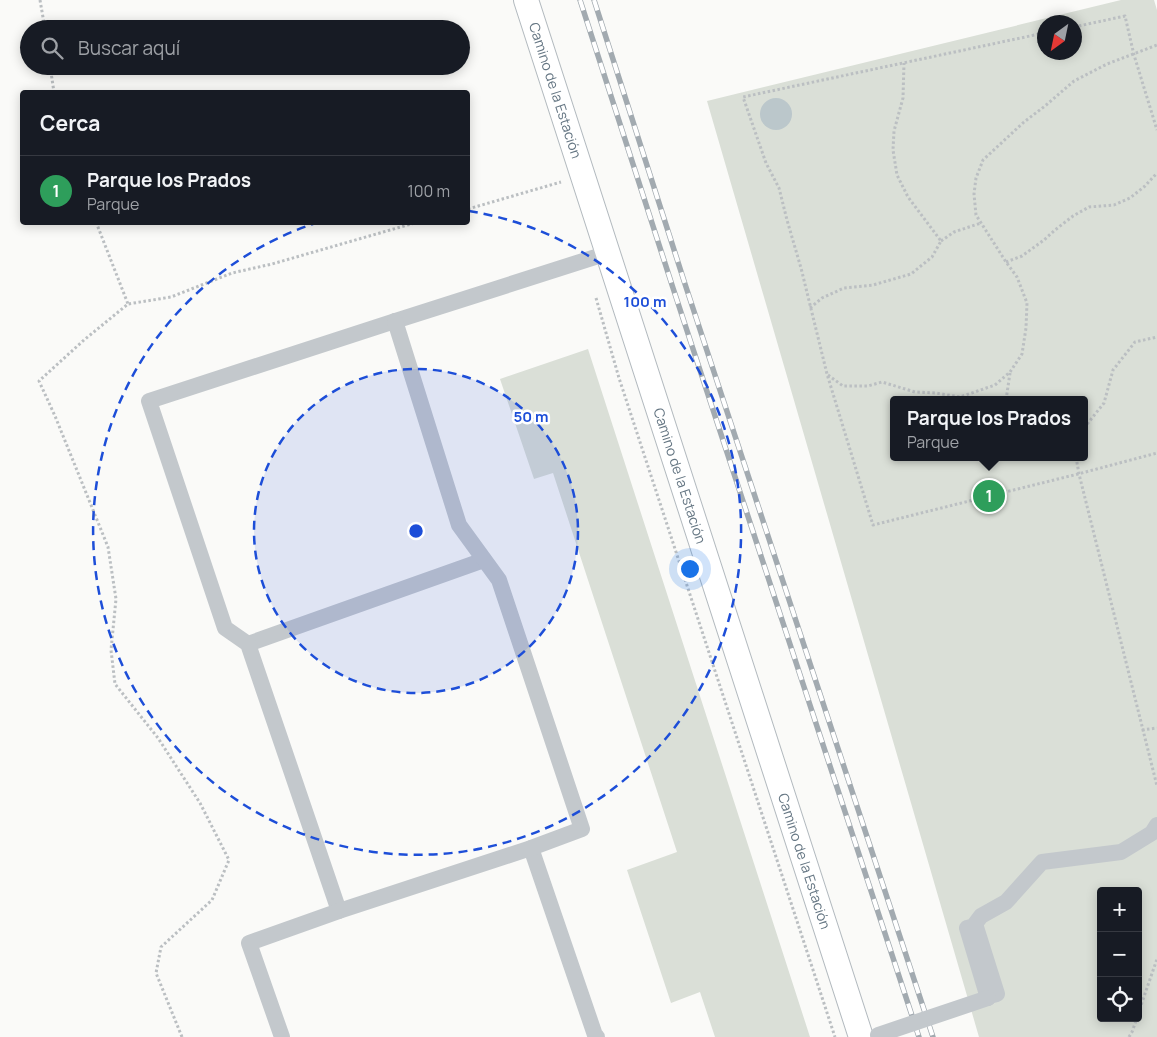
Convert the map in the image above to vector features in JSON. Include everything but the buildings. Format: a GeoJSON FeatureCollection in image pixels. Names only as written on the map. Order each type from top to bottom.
{"type":"FeatureCollection","features":[{"type":"Feature","properties":{"kind":"street","name":"Camino de la Estación"},"geometry":{"type":"LineString","coordinates":[[526,0],[572,179],[608,253],[869,1036]]}},
{"type":"Feature","properties":{"kind":"street"},"geometry":{"type":"LineString","coordinates":[[339,911],[248,644],[225,628],[149,401],[608,253]]}},
{"type":"Feature","properties":{"kind":"street"},"geometry":{"type":"LineString","coordinates":[[282,1037],[249,943],[582,830],[499,580],[459,525],[395,321]]}},
{"type":"Feature","properties":{"kind":"street"},"geometry":{"type":"LineString","coordinates":[[248,644],[484,560]]}},
{"type":"Feature","properties":{"kind":"street"},"geometry":{"type":"LineString","coordinates":[[869,1036],[988,998],[967,928],[971,927],[993,995],[997,994],[975,924],[980,916],[1006,902],[1042,862],[1121,852],[1152,833],[1157,825]]}},
{"type":"Feature","properties":{"kind":"street"},"geometry":{"type":"LineString","coordinates":[[531,848],[597,1037]]}},
{"type":"Feature","properties":{"kind":"path"},"geometry":{"type":"LineString","coordinates":[[40,0],[43,20]]}},
{"type":"Feature","properties":{"kind":"path"},"geometry":{"type":"LineString","coordinates":[[1082,24],[1125,16],[1134,54],[1157,130]]}},
{"type":"Feature","properties":{"kind":"path"},"geometry":{"type":"LineString","coordinates":[[1037,34],[744,96],[766,164],[779,188],[827,374],[873,526],[1157,453]]}},
{"type":"Feature","properties":{"kind":"path"},"geometry":{"type":"LineString","coordinates":[[963,396],[995,385],[1010,372],[1022,354],[1026,328],[1027,302],[1017,277],[976,215],[974,194],[976,178],[983,160],[1024,122],[1074,81],[1107,64],[1157,45]]}},
{"type":"Feature","properties":{"kind":"path"},"geometry":{"type":"LineString","coordinates":[[904,63],[903,98],[894,132],[893,150],[896,175],[908,197],[941,241]]}},
{"type":"Feature","properties":{"kind":"path"},"geometry":{"type":"LineString","coordinates":[[51,75],[54,90]]}},
{"type":"Feature","properties":{"kind":"path"},"geometry":{"type":"LineString","coordinates":[[1006,262],[1022,256],[1073,216],[1089,207],[1114,205],[1130,198],[1146,186],[1157,173]]}},
{"type":"Feature","properties":{"kind":"path"},"geometry":{"type":"LineString","coordinates":[[564,191],[572,179]]}},
{"type":"Feature","properties":{"kind":"path"},"geometry":{"type":"LineString","coordinates":[[470,207],[572,179]]}},
{"type":"Feature","properties":{"kind":"path"},"geometry":{"type":"LineString","coordinates":[[810,308],[822,298],[844,288],[873,285],[911,274],[932,257],[941,241],[954,232],[981,223]]}},
{"type":"Feature","properties":{"kind":"path"},"geometry":{"type":"LineString","coordinates":[[97,225],[128,304]]}},
{"type":"Feature","properties":{"kind":"path"},"geometry":{"type":"LineString","coordinates":[[182,1037],[156,972],[161,946],[212,900],[229,860],[200,803],[158,738],[115,684],[110,650],[116,599],[108,547],[39,381],[84,340],[128,304],[171,297],[232,274],[408,225]]}},
{"type":"Feature","properties":{"kind":"path"},"geometry":{"type":"LineString","coordinates":[[596,297],[619,378],[834,1037]]}},
{"type":"Feature","properties":{"kind":"path"},"geometry":{"type":"LineString","coordinates":[[1088,423],[1104,403],[1113,370],[1135,342],[1157,337]]}},
{"type":"Feature","properties":{"kind":"path"},"geometry":{"type":"LineString","coordinates":[[1007,396],[1010,372]]}},
{"type":"Feature","properties":{"kind":"path"},"geometry":{"type":"LineString","coordinates":[[827,374],[843,386],[868,386],[882,382],[914,392],[951,396]]}},
{"type":"Feature","properties":{"kind":"path"},"geometry":{"type":"LineString","coordinates":[[1077,461],[1157,786]]}},
{"type":"Feature","properties":{"kind":"path"},"geometry":{"type":"LineString","coordinates":[[1142,730],[1157,728]]}},
{"type":"Feature","properties":{"kind":"path"},"geometry":{"type":"LineString","coordinates":[[1142,1002],[1157,959]]}},
{"type":"Feature","properties":{"kind":"path"},"geometry":{"type":"LineString","coordinates":[[1129,1037],[1136,1022]]}},
{"type":"Feature","properties":{"kind":"shaded area"},"geometry":{"type":"Polygon","coordinates":[[[1121,0],[1154,0],[1157,10],[1157,1037],[979,1037],[707,101],[1037,20],[1037,60],[1082,60],[1082,15],[1060,15],[1121,0]]]}},
{"type":"Feature","properties":{"kind":"shaded area"},"geometry":{"type":"Polygon","coordinates":[[[776,98],[782,99],[787,103],[791,108],[791,120],[787,125],[782,129],[776,130],[770,129],[765,125],[761,120],[760,114],[761,108],[765,103],[770,99],[776,98]]]}},
{"type":"Feature","properties":{"kind":"shaded area"},"geometry":{"type":"Polygon","coordinates":[[[588,349],[810,1037],[715,1037],[700,992],[671,1003],[627,870],[677,852],[553,473],[534,479],[500,379],[588,349]]]}},
{"type":"Feature","properties":{"kind":"railway"},"geometry":{"type":"LineString","coordinates":[[580,0],[919,1037]]}},
{"type":"Feature","properties":{"kind":"railway"},"geometry":{"type":"LineString","coordinates":[[594,0],[685,284],[933,1037]]}},
{"type":"Feature","properties":{"kind":"place","name":"Parque los Prados"},"geometry":{"type":"Point","coordinates":[989,496]}}]}
